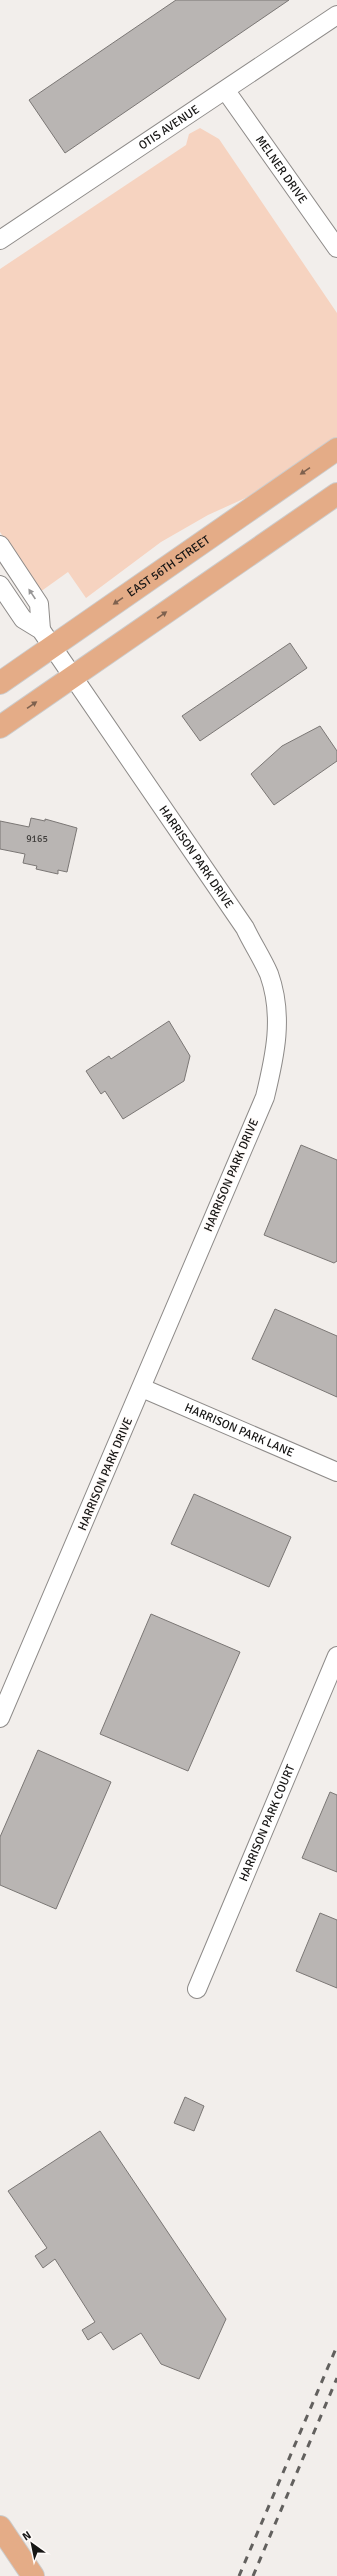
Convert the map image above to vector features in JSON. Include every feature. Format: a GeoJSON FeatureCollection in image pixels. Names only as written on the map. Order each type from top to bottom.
{"type":"FeatureCollection","features":[{"type":"Feature","properties":{"kind":"main road","name":"EAST 56TH STREET"},"geometry":{"type":"LineString","coordinates":[[0,683],[50,644],[337,449]]}},
{"type":"Feature","properties":{"kind":"main road"},"geometry":{"type":"LineString","coordinates":[[272,539],[337,481]]}},
{"type":"Feature","properties":{"kind":"main road"},"geometry":{"type":"LineString","coordinates":[[0,727],[73,678],[337,494]]}},
{"type":"Feature","properties":{"kind":"main road"},"geometry":{"type":"LineString","coordinates":[[0,2527],[33,2576]]}},
{"type":"Feature","properties":{"kind":"street","name":"OTIS AVENUE"},"geometry":{"type":"LineString","coordinates":[[0,240],[226,91],[337,15]]}},
{"type":"Feature","properties":{"kind":"street","name":"MELNER DRIVE"},"geometry":{"type":"LineString","coordinates":[[226,91],[337,248]]}},
{"type":"Feature","properties":{"kind":"street"},"geometry":{"type":"LineString","coordinates":[[0,546],[39,604],[50,644]]}},
{"type":"Feature","properties":{"kind":"street"},"geometry":{"type":"LineString","coordinates":[[0,585],[22,619],[50,644]]}},
{"type":"Feature","properties":{"kind":"street","name":"HARRISON PARK DRIVE"},"geometry":{"type":"LineString","coordinates":[[0,1718],[265,1097],[277,1041],[278,1024],[269,975],[245,928],[50,644]]}},
{"type":"Feature","properties":{"kind":"street","name":"HARRISON PARK LANE"},"geometry":{"type":"LineString","coordinates":[[142,1388],[337,1472]]}},
{"type":"Feature","properties":{"kind":"street","name":"HARRISON PARK COURT"},"geometry":{"type":"LineString","coordinates":[[197,1989],[337,1656]]}},
{"type":"Feature","properties":{"kind":"shaded area"},"geometry":{"type":"Polygon","coordinates":[[[200,128],[219,139],[337,313],[337,437],[261,491],[208,515],[161,542],[86,598],[68,572],[40,592],[0,532],[0,269],[186,145],[189,134],[200,128]]]}},
{"type":"Feature","properties":{"kind":"building"},"geometry":{"type":"Polygon","coordinates":[[[176,0],[289,0],[65,153],[29,100],[176,0]]]}},
{"type":"Feature","properties":{"kind":"building"},"geometry":{"type":"Polygon","coordinates":[[[290,643],[307,668],[200,741],[182,716],[290,643]]]}},
{"type":"Feature","properties":{"kind":"building"},"geometry":{"type":"Polygon","coordinates":[[[320,726],[337,751],[337,761],[274,805],[251,774],[282,746],[320,726]]]}},
{"type":"Feature","properties":{"kind":"building"},"geometry":{"type":"Polygon","coordinates":[[[31,818],[45,821],[45,819],[77,828],[67,872],[58,870],[58,874],[36,869],[37,866],[23,863],[25,854],[0,849],[0,821],[29,827],[31,818]]]}},
{"type":"Feature","properties":{"kind":"building"},"geometry":{"type":"Polygon","coordinates":[[[169,1021],[190,1056],[184,1081],[123,1119],[105,1091],[101,1094],[86,1071],[109,1056],[111,1059],[169,1021]]]}},
{"type":"Feature","properties":{"kind":"building"},"geometry":{"type":"Polygon","coordinates":[[[301,1145],[337,1160],[337,1261],[334,1263],[264,1235],[301,1145]]]}},
{"type":"Feature","properties":{"kind":"building"},"geometry":{"type":"Polygon","coordinates":[[[275,1309],[337,1336],[337,1397],[252,1359],[275,1309]]]}},
{"type":"Feature","properties":{"kind":"building"},"geometry":{"type":"Polygon","coordinates":[[[194,1494],[291,1537],[269,1587],[171,1544],[194,1494]]]}},
{"type":"Feature","properties":{"kind":"building"},"geometry":{"type":"Polygon","coordinates":[[[151,1614],[240,1652],[188,1771],[100,1734],[151,1614]]]}},
{"type":"Feature","properties":{"kind":"building"},"geometry":{"type":"Polygon","coordinates":[[[38,1750],[111,1782],[56,1909],[0,1885],[0,1837],[38,1750]]]}},
{"type":"Feature","properties":{"kind":"building"},"geometry":{"type":"Polygon","coordinates":[[[330,1792],[337,1795],[337,1872],[302,1858],[330,1792]]]}},
{"type":"Feature","properties":{"kind":"building"},"geometry":{"type":"Polygon","coordinates":[[[320,1913],[337,1920],[337,1988],[296,1971],[320,1913]]]}},
{"type":"Feature","properties":{"kind":"building"},"geometry":{"type":"Polygon","coordinates":[[[185,2097],[204,2106],[194,2131],[174,2123],[185,2097]]]}},
{"type":"Feature","properties":{"kind":"building"},"geometry":{"type":"Polygon","coordinates":[[[100,2131],[226,2319],[199,2379],[161,2364],[141,2333],[113,2350],[101,2332],[88,2340],[82,2330],[95,2322],[55,2259],[43,2268],[35,2256],[47,2248],[8,2191],[100,2131]]]}},
{"type":"Feature","properties":{"kind":"railway"},"geometry":{"type":"LineString","coordinates":[[239,2576],[337,2346]]}},
{"type":"Feature","properties":{"kind":"railway"},"geometry":{"type":"LineString","coordinates":[[253,2576],[337,2378]]}}]}
